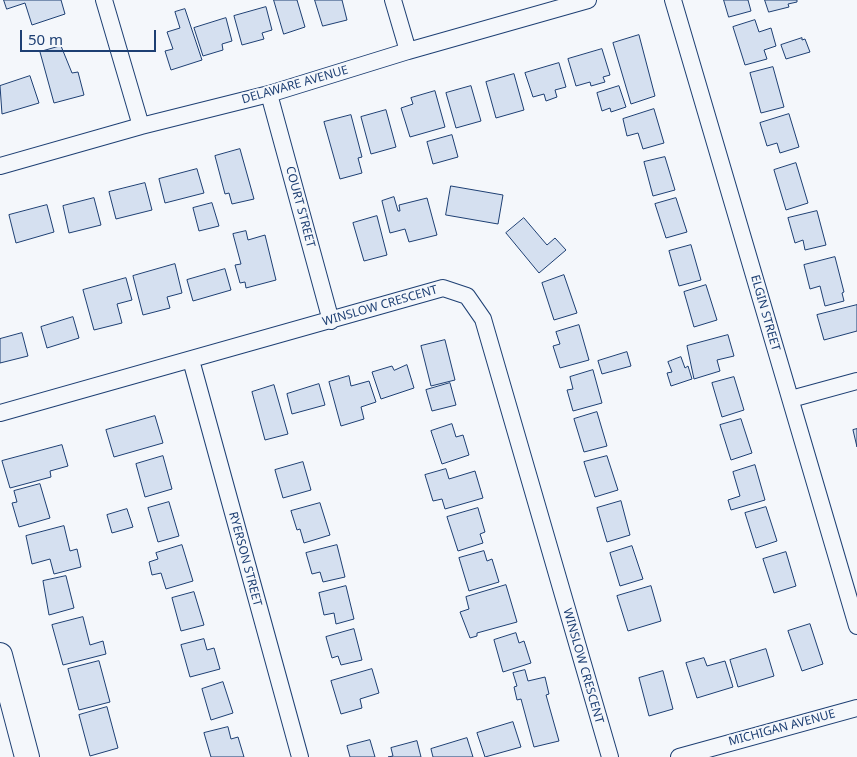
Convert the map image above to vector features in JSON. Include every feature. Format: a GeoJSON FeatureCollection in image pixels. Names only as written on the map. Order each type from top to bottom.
{"type":"FeatureCollection","features":[{"type":"Feature","properties":{"kind":"street"},"geometry":{"type":"LineString","coordinates":[[104,0],[141,126]]}},
{"type":"Feature","properties":{"kind":"street"},"geometry":{"type":"LineString","coordinates":[[393,0],[408,51]]}},
{"type":"Feature","properties":{"kind":"street","name":"DELAWARE AVENUE"},"geometry":{"type":"LineString","coordinates":[[0,166],[141,126],[269,94],[408,51],[588,0]]}},
{"type":"Feature","properties":{"kind":"street","name":"ELGIN STREET"},"geometry":{"type":"LineString","coordinates":[[673,0],[857,626]]}},
{"type":"Feature","properties":{"kind":"street","name":"COURT STREET"},"geometry":{"type":"LineString","coordinates":[[269,94],[331,321]]}},
{"type":"Feature","properties":{"kind":"street","name":"WINSLOW CRESCENT"},"geometry":{"type":"LineString","coordinates":[[0,414],[443,288],[467,296],[483,319],[610,757]]}},
{"type":"Feature","properties":{"kind":"street","name":"RYERSON STREET"},"geometry":{"type":"LineString","coordinates":[[191,360],[300,757]]}},
{"type":"Feature","properties":{"kind":"street"},"geometry":{"type":"LineString","coordinates":[[791,399],[857,381]]}},
{"type":"Feature","properties":{"kind":"street"},"geometry":{"type":"LineString","coordinates":[[0,655],[27,757]]}},
{"type":"Feature","properties":{"kind":"street","name":"MICHIGAN AVENUE"},"geometry":{"type":"LineString","coordinates":[[679,757],[857,708]]}},
{"type":"Feature","properties":{"kind":"building"},"geometry":{"type":"Polygon","coordinates":[[[4,0],[61,0],[65,14],[32,25],[25,3],[7,9],[4,0]]]}},
{"type":"Feature","properties":{"kind":"building"},"geometry":{"type":"Polygon","coordinates":[[[274,0],[297,0],[305,27],[284,34],[274,0]]]}},
{"type":"Feature","properties":{"kind":"building"},"geometry":{"type":"Polygon","coordinates":[[[315,0],[342,0],[347,20],[323,26],[315,0]]]}},
{"type":"Feature","properties":{"kind":"building"},"geometry":{"type":"Polygon","coordinates":[[[724,0],[748,0],[751,11],[729,17],[724,0]]]}},
{"type":"Feature","properties":{"kind":"building"},"geometry":{"type":"Polygon","coordinates":[[[765,0],[797,0],[797,2],[788,4],[789,7],[769,12],[765,0]]]}},
{"type":"Feature","properties":{"kind":"building"},"geometry":{"type":"Polygon","coordinates":[[[266,7],[272,30],[262,33],[264,39],[242,45],[234,16],[266,7]]]}},
{"type":"Feature","properties":{"kind":"building"},"geometry":{"type":"Polygon","coordinates":[[[185,9],[202,60],[171,70],[165,51],[173,49],[167,32],[180,28],[175,12],[185,9]]]}},
{"type":"Feature","properties":{"kind":"building"},"geometry":{"type":"Polygon","coordinates":[[[226,18],[232,41],[222,44],[223,50],[203,56],[194,28],[226,18]]]}},
{"type":"Feature","properties":{"kind":"building"},"geometry":{"type":"Polygon","coordinates":[[[755,20],[759,32],[771,28],[776,46],[764,50],[767,59],[745,65],[733,27],[755,20]]]}},
{"type":"Feature","properties":{"kind":"building"},"geometry":{"type":"Polygon","coordinates":[[[639,35],[655,96],[631,104],[613,43],[639,35]]]}},
{"type":"Feature","properties":{"kind":"building"},"geometry":{"type":"Polygon","coordinates":[[[802,38],[802,40],[805,39],[810,52],[786,59],[781,45],[802,38]]]}},
{"type":"Feature","properties":{"kind":"building"},"geometry":{"type":"Polygon","coordinates":[[[61,46],[72,73],[78,72],[84,95],[54,103],[40,52],[61,46]]]}},
{"type":"Feature","properties":{"kind":"building"},"geometry":{"type":"Polygon","coordinates":[[[602,49],[610,75],[603,77],[605,82],[591,86],[590,82],[576,86],[568,59],[602,49]]]}},
{"type":"Feature","properties":{"kind":"building"},"geometry":{"type":"Polygon","coordinates":[[[559,63],[566,87],[555,90],[557,97],[546,101],[544,94],[533,97],[525,73],[559,63]]]}},
{"type":"Feature","properties":{"kind":"building"},"geometry":{"type":"Polygon","coordinates":[[[773,67],[784,107],[761,113],[750,73],[773,67]]]}},
{"type":"Feature","properties":{"kind":"building"},"geometry":{"type":"Polygon","coordinates":[[[514,74],[524,110],[496,118],[486,82],[514,74]]]}},
{"type":"Feature","properties":{"kind":"building"},"geometry":{"type":"Polygon","coordinates":[[[30,76],[39,103],[2,114],[0,86],[30,76]]]}},
{"type":"Feature","properties":{"kind":"building"},"geometry":{"type":"Polygon","coordinates":[[[471,86],[481,121],[456,128],[446,93],[471,86]]]}},
{"type":"Feature","properties":{"kind":"building"},"geometry":{"type":"Polygon","coordinates":[[[619,86],[626,107],[611,112],[610,108],[602,111],[597,93],[619,86]]]}},
{"type":"Feature","properties":{"kind":"building"},"geometry":{"type":"Polygon","coordinates":[[[435,91],[445,127],[410,137],[401,108],[413,104],[411,98],[435,91]]]}},
{"type":"Feature","properties":{"kind":"building"},"geometry":{"type":"Polygon","coordinates":[[[654,109],[664,143],[643,149],[638,133],[627,136],[623,119],[654,109]]]}},
{"type":"Feature","properties":{"kind":"building"},"geometry":{"type":"Polygon","coordinates":[[[386,110],[396,147],[371,154],[361,117],[386,110]]]}},
{"type":"Feature","properties":{"kind":"building"},"geometry":{"type":"Polygon","coordinates":[[[789,114],[799,147],[780,153],[777,143],[767,146],[760,123],[789,114]]]}},
{"type":"Feature","properties":{"kind":"building"},"geometry":{"type":"Polygon","coordinates":[[[351,115],[362,157],[358,158],[362,173],[340,179],[324,122],[351,115]]]}},
{"type":"Feature","properties":{"kind":"building"},"geometry":{"type":"Polygon","coordinates":[[[452,135],[458,157],[433,164],[427,142],[452,135]]]}},
{"type":"Feature","properties":{"kind":"building"},"geometry":{"type":"Polygon","coordinates":[[[240,149],[254,199],[232,204],[229,193],[225,194],[215,156],[240,149]]]}},
{"type":"Feature","properties":{"kind":"building"},"geometry":{"type":"Polygon","coordinates":[[[665,157],[675,190],[653,196],[644,162],[665,157]]]}},
{"type":"Feature","properties":{"kind":"building"},"geometry":{"type":"Polygon","coordinates":[[[796,163],[808,203],[786,210],[774,170],[796,163]]]}},
{"type":"Feature","properties":{"kind":"building"},"geometry":{"type":"Polygon","coordinates":[[[197,169],[204,193],[165,203],[159,179],[197,169]]]}},
{"type":"Feature","properties":{"kind":"building"},"geometry":{"type":"Polygon","coordinates":[[[145,183],[152,210],[116,219],[109,192],[145,183]]]}},
{"type":"Feature","properties":{"kind":"building"},"geometry":{"type":"Polygon","coordinates":[[[451,186],[503,195],[498,224],[446,215],[451,186]]]}},
{"type":"Feature","properties":{"kind":"building"},"geometry":{"type":"Polygon","coordinates":[[[394,197],[398,211],[400,211],[399,205],[427,198],[437,235],[409,242],[405,229],[390,233],[382,201],[394,197]]]}},
{"type":"Feature","properties":{"kind":"building"},"geometry":{"type":"Polygon","coordinates":[[[94,198],[101,225],[69,233],[63,206],[94,198]]]}},
{"type":"Feature","properties":{"kind":"building"},"geometry":{"type":"Polygon","coordinates":[[[676,198],[687,232],[666,238],[655,204],[676,198]]]}},
{"type":"Feature","properties":{"kind":"building"},"geometry":{"type":"Polygon","coordinates":[[[212,203],[219,226],[199,231],[193,208],[212,203]]]}},
{"type":"Feature","properties":{"kind":"building"},"geometry":{"type":"Polygon","coordinates":[[[47,205],[54,232],[16,243],[9,215],[47,205]]]}},
{"type":"Feature","properties":{"kind":"building"},"geometry":{"type":"Polygon","coordinates":[[[817,211],[826,245],[805,250],[803,240],[795,243],[788,218],[817,211]]]}},
{"type":"Feature","properties":{"kind":"building"},"geometry":{"type":"Polygon","coordinates":[[[377,216],[387,255],[364,261],[353,223],[377,216]]]}},
{"type":"Feature","properties":{"kind":"building"},"geometry":{"type":"Polygon","coordinates":[[[524,218],[547,245],[555,238],[566,250],[539,273],[506,233],[524,218]]]}},
{"type":"Feature","properties":{"kind":"building"},"geometry":{"type":"Polygon","coordinates":[[[246,231],[248,240],[265,235],[276,280],[246,288],[245,282],[240,283],[235,265],[241,264],[233,234],[246,231]]]}},
{"type":"Feature","properties":{"kind":"building"},"geometry":{"type":"Polygon","coordinates":[[[691,245],[701,280],[679,286],[669,251],[691,245]]]}},
{"type":"Feature","properties":{"kind":"building"},"geometry":{"type":"Polygon","coordinates":[[[835,257],[844,292],[842,293],[844,301],[825,306],[820,286],[810,289],[804,265],[835,257]]]}},
{"type":"Feature","properties":{"kind":"building"},"geometry":{"type":"Polygon","coordinates":[[[175,264],[182,293],[167,297],[170,308],[143,315],[133,276],[175,264]]]}},
{"type":"Feature","properties":{"kind":"building"},"geometry":{"type":"Polygon","coordinates":[[[225,269],[231,290],[193,301],[187,280],[225,269]]]}},
{"type":"Feature","properties":{"kind":"building"},"geometry":{"type":"Polygon","coordinates":[[[564,275],[577,313],[554,320],[542,283],[564,275]]]}},
{"type":"Feature","properties":{"kind":"building"},"geometry":{"type":"Polygon","coordinates":[[[126,278],[132,300],[117,304],[122,323],[94,330],[83,290],[126,278]]]}},
{"type":"Feature","properties":{"kind":"building"},"geometry":{"type":"Polygon","coordinates":[[[706,285],[717,320],[694,327],[684,292],[706,285]]]}},
{"type":"Feature","properties":{"kind":"building"},"geometry":{"type":"Polygon","coordinates":[[[857,305],[857,331],[824,340],[817,315],[857,305]]]}},
{"type":"Feature","properties":{"kind":"building"},"geometry":{"type":"Polygon","coordinates":[[[73,317],[79,338],[47,348],[41,327],[73,317]]]}},
{"type":"Feature","properties":{"kind":"building"},"geometry":{"type":"Polygon","coordinates":[[[579,325],[589,360],[560,368],[553,346],[560,344],[556,332],[579,325]]]}},
{"type":"Feature","properties":{"kind":"building"},"geometry":{"type":"Polygon","coordinates":[[[22,333],[28,356],[0,363],[0,339],[22,333]]]}},
{"type":"Feature","properties":{"kind":"building"},"geometry":{"type":"Polygon","coordinates":[[[728,335],[734,356],[717,360],[720,371],[694,379],[687,346],[728,335]]]}},
{"type":"Feature","properties":{"kind":"building"},"geometry":{"type":"Polygon","coordinates":[[[445,340],[455,380],[431,386],[421,346],[445,340]]]}},
{"type":"Feature","properties":{"kind":"building"},"geometry":{"type":"Polygon","coordinates":[[[627,352],[631,366],[602,374],[598,361],[627,352]]]}},
{"type":"Feature","properties":{"kind":"building"},"geometry":{"type":"Polygon","coordinates":[[[681,357],[685,368],[688,366],[692,379],[671,386],[667,373],[672,372],[668,362],[681,357]]]}},
{"type":"Feature","properties":{"kind":"building"},"geometry":{"type":"Polygon","coordinates":[[[407,365],[414,388],[381,399],[372,372],[392,366],[394,370],[407,365]]]}},
{"type":"Feature","properties":{"kind":"building"},"geometry":{"type":"Polygon","coordinates":[[[593,370],[602,403],[573,411],[567,390],[573,389],[570,377],[593,370]]]}},
{"type":"Feature","properties":{"kind":"building"},"geometry":{"type":"Polygon","coordinates":[[[349,376],[351,386],[369,381],[376,402],[361,407],[364,419],[341,426],[329,382],[349,376]]]}},
{"type":"Feature","properties":{"kind":"building"},"geometry":{"type":"Polygon","coordinates":[[[734,377],[744,410],[722,417],[712,383],[734,377]]]}},
{"type":"Feature","properties":{"kind":"building"},"geometry":{"type":"Polygon","coordinates":[[[450,383],[456,405],[432,411],[426,390],[450,383]]]}},
{"type":"Feature","properties":{"kind":"building"},"geometry":{"type":"Polygon","coordinates":[[[319,384],[325,405],[292,414],[287,394],[319,384]]]}},
{"type":"Feature","properties":{"kind":"building"},"geometry":{"type":"Polygon","coordinates":[[[274,385],[288,434],[265,440],[252,392],[274,385]]]}},
{"type":"Feature","properties":{"kind":"building"},"geometry":{"type":"Polygon","coordinates":[[[597,412],[607,446],[584,452],[574,419],[597,412]]]}},
{"type":"Feature","properties":{"kind":"building"},"geometry":{"type":"Polygon","coordinates":[[[155,416],[163,443],[114,457],[106,430],[155,416]]]}},
{"type":"Feature","properties":{"kind":"building"},"geometry":{"type":"Polygon","coordinates":[[[741,419],[752,453],[731,460],[720,425],[741,419]]]}},
{"type":"Feature","properties":{"kind":"building"},"geometry":{"type":"Polygon","coordinates":[[[452,424],[456,437],[463,435],[469,455],[442,464],[431,431],[452,424]]]}},
{"type":"Feature","properties":{"kind":"building"},"geometry":{"type":"Polygon","coordinates":[[[857,429],[857,447],[853,430],[857,429]]]}},
{"type":"Feature","properties":{"kind":"building"},"geometry":{"type":"Polygon","coordinates":[[[62,445],[68,466],[50,471],[51,477],[10,488],[2,461],[62,445]]]}},
{"type":"Feature","properties":{"kind":"building"},"geometry":{"type":"Polygon","coordinates":[[[163,456],[172,489],[145,497],[136,464],[163,456]]]}},
{"type":"Feature","properties":{"kind":"building"},"geometry":{"type":"Polygon","coordinates":[[[607,456],[618,490],[595,497],[584,462],[607,456]]]}},
{"type":"Feature","properties":{"kind":"building"},"geometry":{"type":"Polygon","coordinates":[[[303,462],[311,490],[283,498],[275,470],[303,462]]]}},
{"type":"Feature","properties":{"kind":"building"},"geometry":{"type":"Polygon","coordinates":[[[755,465],[765,500],[731,510],[728,500],[740,496],[733,472],[755,465]]]}},
{"type":"Feature","properties":{"kind":"building"},"geometry":{"type":"Polygon","coordinates":[[[446,469],[449,479],[475,471],[483,498],[445,509],[442,499],[433,501],[425,475],[446,469]]]}},
{"type":"Feature","properties":{"kind":"building"},"geometry":{"type":"Polygon","coordinates":[[[40,484],[50,518],[19,527],[12,503],[17,502],[14,491],[40,484]]]}},
{"type":"Feature","properties":{"kind":"building"},"geometry":{"type":"Polygon","coordinates":[[[621,501],[630,535],[607,542],[597,508],[621,501]]]}},
{"type":"Feature","properties":{"kind":"building"},"geometry":{"type":"Polygon","coordinates":[[[169,502],[179,536],[158,542],[148,508],[169,502]]]}},
{"type":"Feature","properties":{"kind":"building"},"geometry":{"type":"Polygon","coordinates":[[[320,503],[330,535],[304,543],[300,529],[297,530],[291,511],[320,503]]]}},
{"type":"Feature","properties":{"kind":"building"},"geometry":{"type":"Polygon","coordinates":[[[766,507],[777,541],[756,548],[745,513],[766,507]]]}},
{"type":"Feature","properties":{"kind":"building"},"geometry":{"type":"Polygon","coordinates":[[[478,508],[485,532],[480,534],[483,543],[458,551],[447,517],[478,508]]]}},
{"type":"Feature","properties":{"kind":"building"},"geometry":{"type":"Polygon","coordinates":[[[127,509],[133,527],[112,533],[107,515],[127,509]]]}},
{"type":"Feature","properties":{"kind":"building"},"geometry":{"type":"Polygon","coordinates":[[[64,526],[70,551],[77,549],[81,567],[54,574],[50,559],[32,564],[26,536],[64,526]]]}},
{"type":"Feature","properties":{"kind":"building"},"geometry":{"type":"Polygon","coordinates":[[[182,545],[193,581],[166,589],[161,573],[152,575],[149,562],[158,559],[156,553],[182,545]]]}},
{"type":"Feature","properties":{"kind":"building"},"geometry":{"type":"Polygon","coordinates":[[[337,545],[345,577],[323,582],[320,572],[312,574],[306,553],[337,545]]]}},
{"type":"Feature","properties":{"kind":"building"},"geometry":{"type":"Polygon","coordinates":[[[632,546],[643,579],[620,586],[610,553],[632,546]]]}},
{"type":"Feature","properties":{"kind":"building"},"geometry":{"type":"Polygon","coordinates":[[[484,551],[487,561],[492,559],[499,582],[469,591],[459,558],[484,551]]]}},
{"type":"Feature","properties":{"kind":"building"},"geometry":{"type":"Polygon","coordinates":[[[786,552],[796,586],[774,593],[763,559],[786,552]]]}},
{"type":"Feature","properties":{"kind":"building"},"geometry":{"type":"Polygon","coordinates":[[[66,576],[74,608],[49,615],[43,581],[66,576]]]}},
{"type":"Feature","properties":{"kind":"building"},"geometry":{"type":"Polygon","coordinates":[[[506,585],[517,622],[477,633],[477,636],[470,638],[460,612],[469,609],[466,597],[506,585]]]}},
{"type":"Feature","properties":{"kind":"building"},"geometry":{"type":"Polygon","coordinates":[[[346,586],[354,619],[336,624],[334,613],[324,615],[319,593],[346,586]]]}},
{"type":"Feature","properties":{"kind":"building"},"geometry":{"type":"Polygon","coordinates":[[[651,586],[661,621],[628,631],[617,596],[651,586]]]}},
{"type":"Feature","properties":{"kind":"building"},"geometry":{"type":"Polygon","coordinates":[[[194,592],[204,625],[181,631],[172,598],[194,592]]]}},
{"type":"Feature","properties":{"kind":"building"},"geometry":{"type":"Polygon","coordinates":[[[83,617],[90,645],[103,641],[106,654],[63,665],[52,625],[83,617]]]}},
{"type":"Feature","properties":{"kind":"building"},"geometry":{"type":"Polygon","coordinates":[[[810,624],[823,664],[802,671],[788,631],[810,624]]]}},
{"type":"Feature","properties":{"kind":"building"},"geometry":{"type":"Polygon","coordinates":[[[354,629],[362,660],[341,665],[338,656],[332,658],[326,637],[354,629]]]}},
{"type":"Feature","properties":{"kind":"building"},"geometry":{"type":"Polygon","coordinates":[[[516,633],[519,643],[524,641],[531,663],[503,672],[494,640],[516,633]]]}},
{"type":"Feature","properties":{"kind":"building"},"geometry":{"type":"Polygon","coordinates":[[[204,639],[207,650],[214,648],[220,669],[190,677],[181,645],[204,639]]]}},
{"type":"Feature","properties":{"kind":"building"},"geometry":{"type":"Polygon","coordinates":[[[766,649],[774,676],[738,687],[730,660],[766,649]]]}},
{"type":"Feature","properties":{"kind":"building"},"geometry":{"type":"Polygon","coordinates":[[[704,658],[707,666],[725,661],[733,687],[697,698],[686,663],[704,658]]]}},
{"type":"Feature","properties":{"kind":"building"},"geometry":{"type":"Polygon","coordinates":[[[99,661],[110,702],[79,710],[68,669],[99,661]]]}},
{"type":"Feature","properties":{"kind":"building"},"geometry":{"type":"Polygon","coordinates":[[[372,669],[379,693],[360,699],[362,708],[341,714],[331,681],[372,669]]]}},
{"type":"Feature","properties":{"kind":"building"},"geometry":{"type":"Polygon","coordinates":[[[525,670],[528,681],[545,677],[549,694],[546,695],[559,741],[534,747],[521,699],[517,700],[514,687],[517,686],[513,673],[525,670]]]}},
{"type":"Feature","properties":{"kind":"building"},"geometry":{"type":"Polygon","coordinates":[[[663,671],[673,709],[649,716],[639,678],[663,671]]]}},
{"type":"Feature","properties":{"kind":"building"},"geometry":{"type":"Polygon","coordinates":[[[223,682],[233,713],[211,720],[202,689],[223,682]]]}},
{"type":"Feature","properties":{"kind":"building"},"geometry":{"type":"Polygon","coordinates":[[[107,707],[118,748],[90,756],[79,715],[107,707]]]}},
{"type":"Feature","properties":{"kind":"building"},"geometry":{"type":"Polygon","coordinates":[[[513,722],[521,747],[485,757],[477,733],[513,722]]]}},
{"type":"Feature","properties":{"kind":"building"},"geometry":{"type":"Polygon","coordinates":[[[228,727],[231,739],[238,737],[244,757],[211,757],[204,733],[228,727]]]}},
{"type":"Feature","properties":{"kind":"building"},"geometry":{"type":"Polygon","coordinates":[[[467,738],[473,757],[433,757],[431,749],[467,738]]]}},
{"type":"Feature","properties":{"kind":"building"},"geometry":{"type":"Polygon","coordinates":[[[370,740],[375,757],[350,757],[347,746],[370,740]]]}},
{"type":"Feature","properties":{"kind":"building"},"geometry":{"type":"Polygon","coordinates":[[[417,741],[421,757],[388,757],[393,756],[391,748],[417,741]]]}}]}
